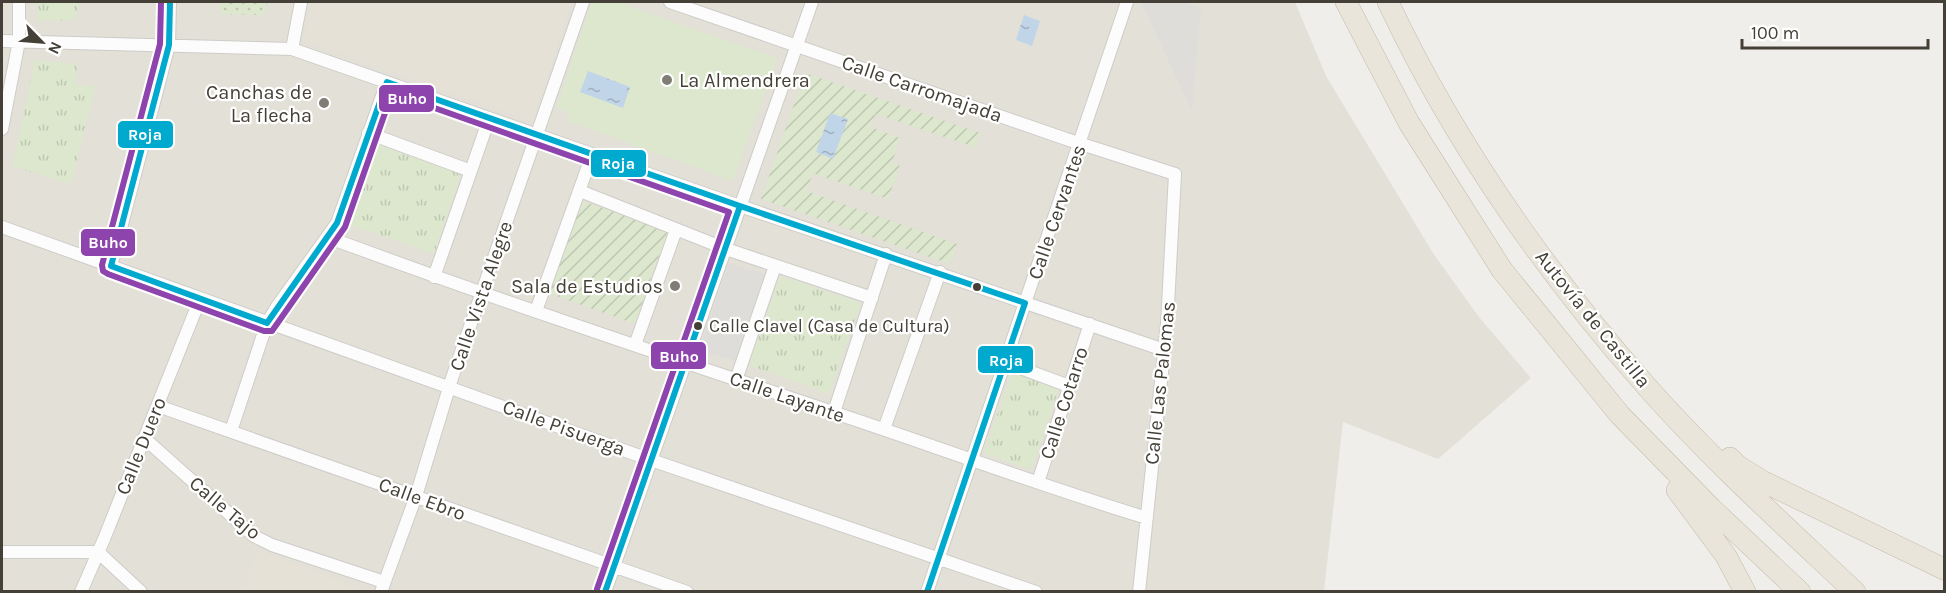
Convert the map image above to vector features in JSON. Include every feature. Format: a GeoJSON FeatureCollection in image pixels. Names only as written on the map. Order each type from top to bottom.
{"type":"FeatureCollection","features":[{"type":"Feature","properties":{"kind":"highway","name":"Autovía de Castilla"},"geometry":{"type":"LineString","coordinates":[[1346,2],[1409,123],[1442,179],[1502,270],[1620,415],[1712,509],[1800,591]]}},
{"type":"Feature","properties":{"kind":"highway","name":"Autovía de Castilla"},"geometry":{"type":"LineString","coordinates":[[1388,2],[1473,158],[1536,249],[1591,320],[1654,395],[1746,489],[1855,591]]}},
{"type":"Feature","properties":{"kind":"highway"},"geometry":{"type":"LineString","coordinates":[[1654,395],[1694,424],[1738,466],[1764,482],[1944,568]]}},
{"type":"Feature","properties":{"kind":"highway"},"geometry":{"type":"LineString","coordinates":[[1620,415],[1726,556],[1745,591]]}},
{"type":"Feature","properties":{"kind":"street"},"geometry":{"type":"LineString","coordinates":[[2,129],[19,41],[19,2]]}},
{"type":"Feature","properties":{"kind":"street"},"geometry":{"type":"LineString","coordinates":[[111,266],[169,45],[170,2]]}},
{"type":"Feature","properties":{"kind":"street"},"geometry":{"type":"LineString","coordinates":[[292,49],[300,2]]}},
{"type":"Feature","properties":{"kind":"street","name":"Calle Vista Alegre"},"geometry":{"type":"LineString","coordinates":[[382,587],[416,496],[482,293],[583,2]]}},
{"type":"Feature","properties":{"kind":"street","name":"Calle Carromajada"},"geometry":{"type":"LineString","coordinates":[[670,2],[1080,144],[1175,174]]}},
{"type":"Feature","properties":{"kind":"street"},"geometry":{"type":"LineString","coordinates":[[605,591],[812,2]]}},
{"type":"Feature","properties":{"kind":"street","name":"Calle Cervantes"},"geometry":{"type":"LineString","coordinates":[[927,591],[1127,2]]}},
{"type":"Feature","properties":{"kind":"street"},"geometry":{"type":"LineString","coordinates":[[2,41],[292,49],[592,155],[1164,350]]}},
{"type":"Feature","properties":{"kind":"street"},"geometry":{"type":"LineString","coordinates":[[231,431],[267,323],[278,304],[337,223],[387,82]]}},
{"type":"Feature","properties":{"kind":"street"},"geometry":{"type":"LineString","coordinates":[[434,277],[489,118]]}},
{"type":"Feature","properties":{"kind":"street"},"geometry":{"type":"LineString","coordinates":[[368,133],[471,171]]}},
{"type":"Feature","properties":{"kind":"street"},"geometry":{"type":"LineString","coordinates":[[536,311],[592,155]]}},
{"type":"Feature","properties":{"kind":"street","name":"Calle Las Palomas"},"geometry":{"type":"LineString","coordinates":[[1138,591],[1164,350],[1175,174]]}},
{"type":"Feature","properties":{"kind":"street"},"geometry":{"type":"LineString","coordinates":[[580,191],[726,249],[872,298]]}},
{"type":"Feature","properties":{"kind":"street","name":"Calle Pisuerga"},"geometry":{"type":"LineString","coordinates":[[2,227],[651,460],[1036,591]]}},
{"type":"Feature","properties":{"kind":"street"},"geometry":{"type":"LineString","coordinates":[[635,345],[675,230]]}},
{"type":"Feature","properties":{"kind":"street","name":"Calle Layante"},"geometry":{"type":"LineString","coordinates":[[327,237],[434,277],[884,429],[970,461],[1147,518]]}},
{"type":"Feature","properties":{"kind":"street"},"geometry":{"type":"LineString","coordinates":[[834,412],[886,254]]}},
{"type":"Feature","properties":{"kind":"street"},"geometry":{"type":"LineString","coordinates":[[736,380],[775,266]]}},
{"type":"Feature","properties":{"kind":"street"},"geometry":{"type":"LineString","coordinates":[[884,429],[940,272]]}},
{"type":"Feature","properties":{"kind":"street","name":"Calle Duero"},"geometry":{"type":"LineString","coordinates":[[81,591],[200,299]]}},
{"type":"Feature","properties":{"kind":"street","name":"Calle Cotarro"},"geometry":{"type":"LineString","coordinates":[[1038,482],[1090,324]]}},
{"type":"Feature","properties":{"kind":"street"},"geometry":{"type":"LineString","coordinates":[[1004,362],[1069,386]]}},
{"type":"Feature","properties":{"kind":"street","name":"Calle Ebro"},"geometry":{"type":"LineString","coordinates":[[158,406],[687,591]]}},
{"type":"Feature","properties":{"kind":"street","name":"Calle Tajo"},"geometry":{"type":"LineString","coordinates":[[144,438],[254,537],[382,587]]}},
{"type":"Feature","properties":{"kind":"street"},"geometry":{"type":"LineString","coordinates":[[2,552],[98,552],[141,591]]}},
{"type":"Feature","properties":{"kind":"shaded area"},"geometry":{"type":"Polygon","coordinates":[[[2,2],[1295,2],[1326,76],[1433,253],[1479,317],[1531,378],[1438,459],[1343,422],[1324,591],[2,591],[2,2]]]}},
{"type":"Feature","properties":{"kind":"shaded area"},"geometry":{"type":"Polygon","coordinates":[[[311,2],[572,2],[532,121],[304,41],[311,2]]]}},
{"type":"Feature","properties":{"kind":"shaded area"},"geometry":{"type":"Polygon","coordinates":[[[1141,2],[1182,2],[1201,8],[1192,111],[1141,2]]]}},
{"type":"Feature","properties":{"kind":"shaded area"},"geometry":{"type":"Polygon","coordinates":[[[729,263],[765,274],[737,361],[699,350],[729,263]]]}},
{"type":"Feature","properties":{"kind":"shaded area"},"geometry":{"type":"Polygon","coordinates":[[[1031,315],[1079,331],[1065,375],[1016,359],[1031,315]]]}},
{"type":"Feature","properties":{"kind":"shaded area"},"geometry":{"type":"Polygon","coordinates":[[[259,551],[367,591],[241,591],[259,551]]]}},
{"type":"Feature","properties":{"kind":"green space"},"geometry":{"type":"Polygon","coordinates":[[[38,2],[79,2],[75,20],[37,21],[38,2]]]}},
{"type":"Feature","properties":{"kind":"green space"},"geometry":{"type":"Polygon","coordinates":[[[220,2],[267,2],[264,15],[220,14],[220,2]]]}},
{"type":"Feature","properties":{"kind":"green space","name":"La Almendrera"},"geometry":{"type":"Polygon","coordinates":[[[592,2],[616,2],[777,58],[733,181],[568,121],[570,113],[556,108],[592,2]]]}},
{"type":"Feature","properties":{"kind":"green space"},"geometry":{"type":"Polygon","coordinates":[[[35,60],[77,64],[76,85],[96,86],[71,184],[12,166],[35,60]]]}},
{"type":"Feature","properties":{"kind":"green space"},"geometry":{"type":"Polygon","coordinates":[[[805,73],[980,133],[975,147],[876,114],[870,127],[900,138],[892,163],[900,166],[888,199],[813,173],[806,191],[957,244],[950,264],[761,199],[805,73]]]}},
{"type":"Feature","properties":{"kind":"green space"},"geometry":{"type":"Polygon","coordinates":[[[376,144],[461,174],[434,254],[347,224],[376,144]]]}},
{"type":"Feature","properties":{"kind":"green space"},"geometry":{"type":"Polygon","coordinates":[[[582,201],[668,230],[635,324],[548,293],[582,201]]]}},
{"type":"Feature","properties":{"kind":"green space"},"geometry":{"type":"Polygon","coordinates":[[[780,276],[861,303],[829,394],[749,365],[780,276]]]}},
{"type":"Feature","properties":{"kind":"green space"},"geometry":{"type":"Polygon","coordinates":[[[1012,372],[1059,388],[1032,470],[984,453],[1012,372]]]}},
{"type":"Feature","properties":{"kind":"water"},"geometry":{"type":"Polygon","coordinates":[[[1024,15],[1040,21],[1032,46],[1016,40],[1024,15]]]}},
{"type":"Feature","properties":{"kind":"water"},"geometry":{"type":"Polygon","coordinates":[[[588,71],[630,87],[623,108],[580,92],[588,71]]]}},
{"type":"Feature","properties":{"kind":"water"},"geometry":{"type":"Polygon","coordinates":[[[830,113],[848,119],[833,159],[816,152],[830,113]]]}},
{"type":"Feature","properties":{"kind":"transit line","name":"Buho"},"geometry":{"type":"LineString","coordinates":[[161,2],[160,44],[102,265],[103,271],[108,274],[264,331],[272,331],[345,227],[392,93],[729,212],[597,589]]}},
{"type":"Feature","properties":{"kind":"transit line","name":"Roja"},"geometry":{"type":"LineString","coordinates":[[111,266],[169,45],[170,2]]}},
{"type":"Feature","properties":{"kind":"transit line","name":"Roja"},"geometry":{"type":"LineString","coordinates":[[387,82],[1025,303],[927,592]]}},
{"type":"Feature","properties":{"kind":"transit line","name":"Roja"},"geometry":{"type":"LineString","coordinates":[[267,323],[337,223],[387,82]]}},
{"type":"Feature","properties":{"kind":"transit line","name":"Roja"},"geometry":{"type":"LineString","coordinates":[[605,592],[740,206]]}},
{"type":"Feature","properties":{"kind":"transit line","name":"Roja"},"geometry":{"type":"LineString","coordinates":[[111,266],[267,323]]}},
{"type":"Feature","properties":{"kind":"place","name":"La Almendrera"},"geometry":{"type":"Point","coordinates":[667,80]}},
{"type":"Feature","properties":{"kind":"place","name":"Canchas de La flecha"},"geometry":{"type":"Point","coordinates":[324,103]}},
{"type":"Feature","properties":{"kind":"place","name":"Sala de Estudios"},"geometry":{"type":"Point","coordinates":[675,286]}},
{"type":"Feature","properties":{"kind":"place","name":"Calle Clavel (Casa de Cultura)"},"geometry":{"type":"Point","coordinates":[698,326]}}]}
